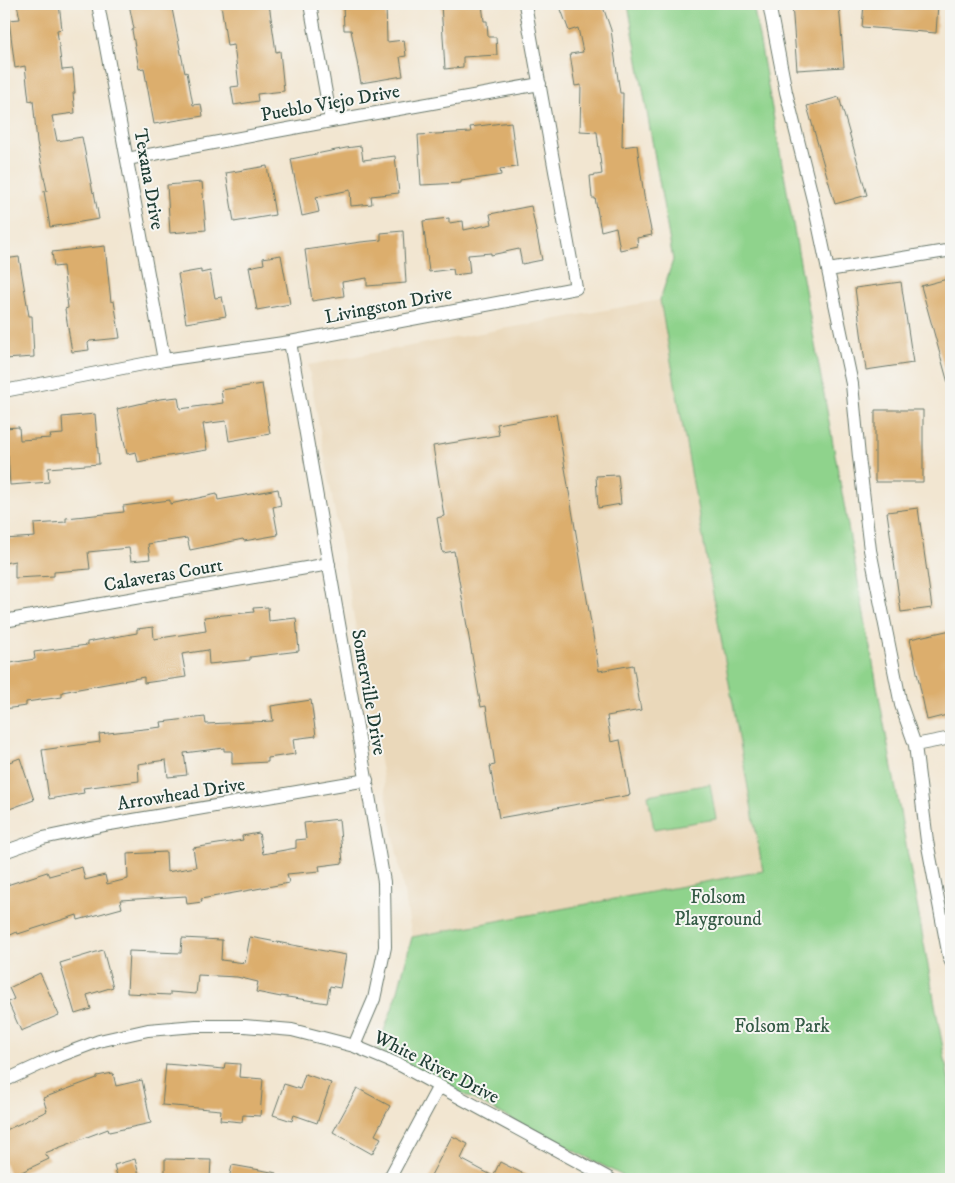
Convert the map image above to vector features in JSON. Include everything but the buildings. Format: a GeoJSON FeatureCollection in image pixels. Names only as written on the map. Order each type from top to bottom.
{"type":"FeatureCollection","features":[{"type":"Feature","properties":{"kind":"street","name":"Texana Drive"},"geometry":{"type":"LineString","coordinates":[[98,4],[164,360]]}},
{"type":"Feature","properties":{"kind":"street"},"geometry":{"type":"LineString","coordinates":[[310,4],[331,120]]}},
{"type":"Feature","properties":{"kind":"street"},"geometry":{"type":"LineString","coordinates":[[525,4],[540,84]]}},
{"type":"Feature","properties":{"kind":"street"},"geometry":{"type":"LineString","coordinates":[[769,4],[786,92],[814,204],[852,384],[870,550],[901,705],[915,745],[927,841],[948,957],[951,962]]}},
{"type":"Feature","properties":{"kind":"street","name":"Pueblo Viejo Drive"},"geometry":{"type":"LineString","coordinates":[[127,159],[331,120],[540,84]]}},
{"type":"Feature","properties":{"kind":"street","name":"Livingston Drive"},"geometry":{"type":"LineString","coordinates":[[4,391],[164,360],[290,342],[576,288],[540,84]]}},
{"type":"Feature","properties":{"kind":"street"},"geometry":{"type":"LineString","coordinates":[[828,270],[946,250],[951,252]]}},
{"type":"Feature","properties":{"kind":"street","name":"Somerville Drive"},"geometry":{"type":"LineString","coordinates":[[290,342],[384,882],[385,947],[374,999],[354,1046]]}},
{"type":"Feature","properties":{"kind":"street","name":"Calaveras Court"},"geometry":{"type":"LineString","coordinates":[[4,621],[329,564]]}},
{"type":"Feature","properties":{"kind":"street"},"geometry":{"type":"LineString","coordinates":[[915,745],[951,738]]}},
{"type":"Feature","properties":{"kind":"street","name":"Arrowhead Drive"},"geometry":{"type":"LineString","coordinates":[[4,852],[43,838],[110,824],[366,780]]}},
{"type":"Feature","properties":{"kind":"street","name":"White River Drive"},"geometry":{"type":"LineString","coordinates":[[4,1081],[54,1058],[99,1041],[148,1030],[196,1026],[244,1026],[292,1030],[354,1046],[402,1066],[610,1179]]}},
{"type":"Feature","properties":{"kind":"street"},"geometry":{"type":"LineString","coordinates":[[389,1179],[439,1086]]}},
{"type":"Feature","properties":{"kind":"shaded area"},"geometry":{"type":"Polygon","coordinates":[[[660,300],[763,871],[412,937],[308,365],[660,300]]]}},
{"type":"Feature","properties":{"kind":"green space","name":"Folsom Park"},"geometry":{"type":"Polygon","coordinates":[[[628,4],[753,4],[951,1092],[951,1179],[629,1179],[377,1050],[396,998],[412,937],[763,871],[660,300],[673,260],[628,4]]]}},
{"type":"Feature","properties":{"kind":"green space"},"geometry":{"type":"Polygon","coordinates":[[[710,784],[716,819],[654,829],[648,795],[710,784]]]}},
{"type":"Feature","properties":{"kind":"park label","name":"Folsom Playground"},"geometry":{"type":"Point","coordinates":[718,907]}}]}
